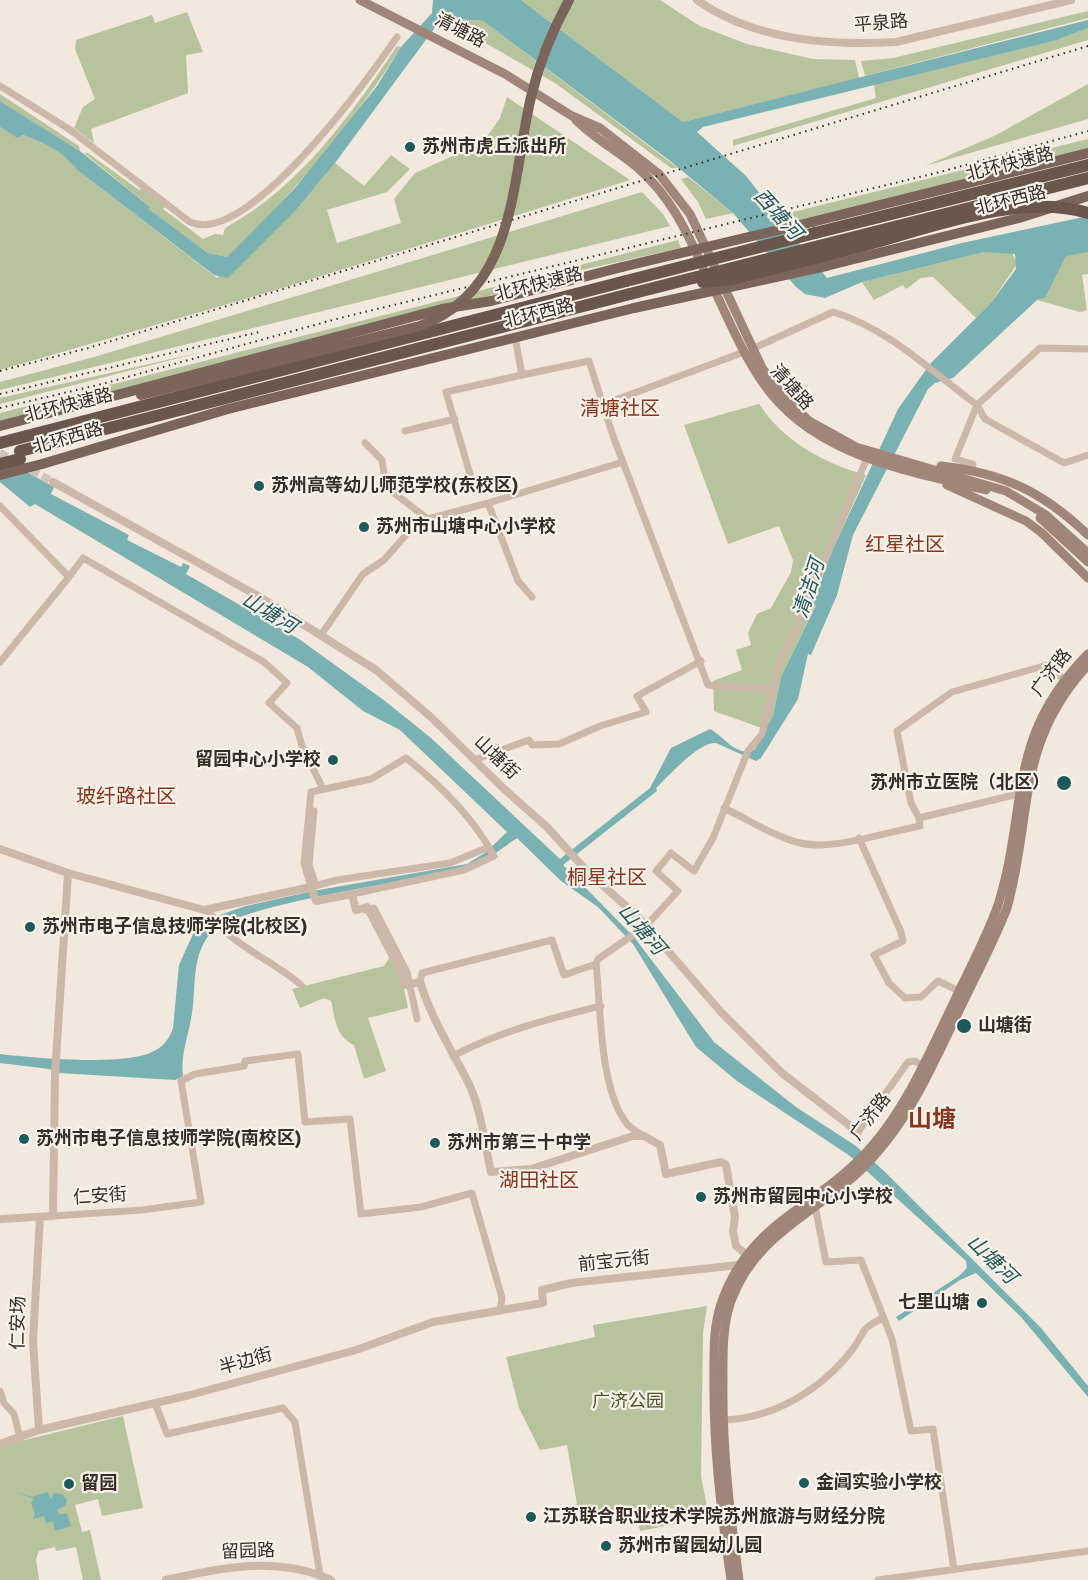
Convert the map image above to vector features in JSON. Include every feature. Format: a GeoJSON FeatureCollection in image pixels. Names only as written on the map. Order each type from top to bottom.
{"type":"FeatureCollection","features":[{"type":"Feature","properties":{"kind":"highway","name":"北环快速路"},"geometry":{"type":"LineString","coordinates":[[0,456],[20,455],[85,442],[160,414],[660,286],[732,279],[819,244],[1088,165]]}},
{"type":"Feature","properties":{"kind":"highway","name":"北环快速路"},"geometry":{"type":"LineString","coordinates":[[0,443],[626,281],[819,244],[1088,178]]}},
{"type":"Feature","properties":{"kind":"highway"},"geometry":{"type":"LineString","coordinates":[[975,206],[1032,198],[1088,185]]}},
{"type":"Feature","properties":{"kind":"highway"},"geometry":{"type":"LineString","coordinates":[[819,244],[858,247],[1013,208],[1051,206],[1088,213]]}},
{"type":"Feature","properties":{"kind":"highway"},"geometry":{"type":"LineString","coordinates":[[0,435],[57,428]]}},
{"type":"Feature","properties":{"kind":"highway"},"geometry":{"type":"LineString","coordinates":[[0,464],[20,455]]}},
{"type":"Feature","properties":{"kind":"main road","name":"清塘路"},"geometry":{"type":"LineString","coordinates":[[360,0],[505,74],[572,116],[592,136],[636,167],[668,200],[679,216],[769,392],[794,418],[832,444],[994,489],[1040,511],[1088,553]]}},
{"type":"Feature","properties":{"kind":"main road"},"geometry":{"type":"LineString","coordinates":[[40,416],[141,395],[420,326],[440,318],[465,300],[483,279],[503,236],[536,79],[544,51],[569,0]]}},
{"type":"Feature","properties":{"kind":"main road","name":"北环西路"},"geometry":{"type":"LineString","coordinates":[[0,475],[228,409],[634,308],[1088,153]]}},
{"type":"Feature","properties":{"kind":"main road","name":"北环西路"},"geometry":{"type":"LineString","coordinates":[[0,426],[442,309],[491,301],[622,267],[819,244],[1085,198]]}},
{"type":"Feature","properties":{"kind":"main road"},"geometry":{"type":"LineString","coordinates":[[910,466],[972,470],[1005,479],[1033,493],[1063,513],[1088,535]]}},
{"type":"Feature","properties":{"kind":"main road"},"geometry":{"type":"LineString","coordinates":[[910,466],[1019,516],[1042,533],[1088,578]]}},
{"type":"Feature","properties":{"kind":"main road","name":"清塘路"},"geometry":{"type":"LineString","coordinates":[[994,489],[1044,520],[1088,562]]}},
{"type":"Feature","properties":{"kind":"main road","name":"广济路"},"geometry":{"type":"LineString","coordinates":[[911,1098],[923,1066],[1000,899],[1024,760],[1034,732],[1065,680],[1088,654]]}},
{"type":"Feature","properties":{"kind":"main road","name":"广济路"},"geometry":{"type":"LineString","coordinates":[[731,1580],[714,1449],[715,1343],[721,1303],[749,1257],[777,1223],[828,1192],[873,1158],[911,1098],[1007,908],[1030,775],[1042,735],[1058,705],[1088,665]]}},
{"type":"Feature","properties":{"kind":"main road","name":"广济路"},"geometry":{"type":"LineString","coordinates":[[749,1257],[815,1206],[828,1192]]}},
{"type":"Feature","properties":{"kind":"main road","name":"广济路"},"geometry":{"type":"LineString","coordinates":[[739,1580],[724,1461],[722,1420],[724,1328],[742,1267]]}},
{"type":"Feature","properties":{"kind":"street","name":"平泉路"},"geometry":{"type":"LineString","coordinates":[[697,0],[721,13],[779,35],[812,41],[867,44],[896,42],[1071,0]]}},
{"type":"Feature","properties":{"kind":"street"},"geometry":{"type":"LineString","coordinates":[[0,86],[69,129],[186,220],[199,226],[208,226],[259,199],[278,183],[351,102],[397,38]]}},
{"type":"Feature","properties":{"kind":"street"},"geometry":{"type":"LineString","coordinates":[[602,405],[748,351],[833,312],[849,317],[884,335],[977,405],[985,419],[1064,463],[1088,455]]}},
{"type":"Feature","properties":{"kind":"street"},"geometry":{"type":"LineString","coordinates":[[515,337],[522,375]]}},
{"type":"Feature","properties":{"kind":"street"},"geometry":{"type":"LineString","coordinates":[[972,470],[974,464],[955,459],[977,405],[1041,348],[1088,350]]}},
{"type":"Feature","properties":{"kind":"street"},"geometry":{"type":"LineString","coordinates":[[471,481],[447,392],[589,361],[602,405],[701,661],[708,685],[773,689]]}},
{"type":"Feature","properties":{"kind":"street"},"geometry":{"type":"LineString","coordinates":[[405,431],[455,419]]}},
{"type":"Feature","properties":{"kind":"street"},"geometry":{"type":"LineString","coordinates":[[365,443],[382,460],[387,488],[428,519]]}},
{"type":"Feature","properties":{"kind":"street"},"geometry":{"type":"LineString","coordinates":[[749,1257],[736,1246],[733,1231],[735,1217],[726,1165],[721,1162],[666,1174],[660,1145],[629,1125],[612,1091],[596,964],[598,959],[646,926],[678,891],[656,871],[671,853],[694,871],[713,838],[747,754],[762,734],[779,664],[871,456]]}},
{"type":"Feature","properties":{"kind":"street"},"geometry":{"type":"LineString","coordinates":[[321,635],[363,574],[384,560],[413,527],[428,519],[488,504],[623,462]]}},
{"type":"Feature","properties":{"kind":"street","name":"山塘街"},"geometry":{"type":"LineString","coordinates":[[53,482],[258,596],[376,670],[432,718],[547,827],[571,854],[646,926],[721,1012],[782,1072],[858,1132]]}},
{"type":"Feature","properties":{"kind":"street"},"geometry":{"type":"LineString","coordinates":[[488,504],[518,581],[532,597]]}},
{"type":"Feature","properties":{"kind":"street"},"geometry":{"type":"LineString","coordinates":[[0,506],[69,577]]}},
{"type":"Feature","properties":{"kind":"street"},"geometry":{"type":"LineString","coordinates":[[0,662],[83,558],[264,662],[287,683],[269,703],[297,728],[323,789]]}},
{"type":"Feature","properties":{"kind":"street"},"geometry":{"type":"LineString","coordinates":[[474,760],[529,740],[532,745],[559,744],[600,726],[646,712],[637,696],[701,661]]}},
{"type":"Feature","properties":{"kind":"street"},"geometry":{"type":"LineString","coordinates":[[724,808],[773,833],[803,843],[834,843],[920,826],[919,818],[911,803],[897,731],[952,692],[988,681],[1047,665],[1065,680]]}},
{"type":"Feature","properties":{"kind":"street"},"geometry":{"type":"LineString","coordinates":[[313,887],[304,863],[312,792],[371,779],[406,758],[446,794],[490,850]]}},
{"type":"Feature","properties":{"kind":"street"},"geometry":{"type":"LineString","coordinates":[[919,818],[1018,794]]}},
{"type":"Feature","properties":{"kind":"street"},"geometry":{"type":"LineString","coordinates":[[313,795],[309,864],[315,900],[353,896],[464,870],[490,850]]}},
{"type":"Feature","properties":{"kind":"street"},"geometry":{"type":"LineString","coordinates":[[859,838],[903,941],[874,955],[889,983],[905,998],[921,998],[938,981],[959,991]]}},
{"type":"Feature","properties":{"kind":"street"},"geometry":{"type":"LineString","coordinates":[[0,849],[68,873],[207,911],[313,887],[450,863],[490,850]]}},
{"type":"Feature","properties":{"kind":"street"},"geometry":{"type":"LineString","coordinates":[[53,1216],[55,1075],[68,873]]}},
{"type":"Feature","properties":{"kind":"street"},"geometry":{"type":"LineString","coordinates":[[353,896],[356,910],[366,908],[402,974],[404,985],[420,982]]}},
{"type":"Feature","properties":{"kind":"street"},"geometry":{"type":"LineString","coordinates":[[353,896],[359,912],[374,908],[407,972],[417,1019]]}},
{"type":"Feature","properties":{"kind":"street"},"geometry":{"type":"LineString","coordinates":[[207,911],[224,930],[283,969],[302,986]]}},
{"type":"Feature","properties":{"kind":"street"},"geometry":{"type":"LineString","coordinates":[[596,964],[564,975],[552,940],[422,973],[420,982],[453,1056],[466,1078],[477,1109],[491,1172],[531,1169],[633,1136],[644,1136]]}},
{"type":"Feature","properties":{"kind":"street"},"geometry":{"type":"LineString","coordinates":[[453,1056],[487,1038],[601,1006]]}},
{"type":"Feature","properties":{"kind":"street","name":"仁安街"},"geometry":{"type":"LineString","coordinates":[[0,1219],[142,1210],[201,1202],[181,1081],[195,1074],[244,1066],[245,1061],[298,1054],[305,1122],[350,1119],[361,1214],[421,1207],[472,1193],[502,1298],[500,1311]]}},
{"type":"Feature","properties":{"kind":"street"},"geometry":{"type":"LineString","coordinates":[[858,1132],[908,1062],[915,1062],[923,1066]]}},
{"type":"Feature","properties":{"kind":"street"},"geometry":{"type":"LineString","coordinates":[[815,1206],[826,1262],[861,1260],[892,1339],[911,1431],[933,1429],[954,1570]]}},
{"type":"Feature","properties":{"kind":"street","name":"仁安场"},"geometry":{"type":"LineString","coordinates":[[39,1430],[33,1341],[40,1217]]}},
{"type":"Feature","properties":{"kind":"street","name":"前宝元街"},"geometry":{"type":"LineString","coordinates":[[500,1311],[543,1303],[542,1290],[571,1283],[742,1267]]}},
{"type":"Feature","properties":{"kind":"street","name":"半边街"},"geometry":{"type":"LineString","coordinates":[[0,1444],[39,1430],[155,1403],[356,1350],[433,1322],[500,1311]]}},
{"type":"Feature","properties":{"kind":"street"},"geometry":{"type":"LineString","coordinates":[[722,1420],[757,1417],[801,1396],[853,1349],[864,1327],[883,1318]]}},
{"type":"Feature","properties":{"kind":"street"},"geometry":{"type":"LineString","coordinates":[[0,1391],[4,1403],[14,1414],[20,1438]]}},
{"type":"Feature","properties":{"kind":"street"},"geometry":{"type":"LineString","coordinates":[[155,1403],[166,1434],[283,1408],[295,1422],[320,1575]]}},
{"type":"Feature","properties":{"kind":"street"},"geometry":{"type":"LineString","coordinates":[[878,1580],[1088,1551]]}},
{"type":"Feature","properties":{"kind":"street","name":"留园路"},"geometry":{"type":"LineString","coordinates":[[166,1580],[268,1565],[320,1575],[331,1580]]}},
{"type":"Feature","properties":{"kind":"green space"},"geometry":{"type":"Polygon","coordinates":[[[521,0],[660,0],[700,26],[747,44],[813,59],[855,60],[859,78],[683,122],[521,0]]]}},
{"type":"Feature","properties":{"kind":"green space"},"geometry":{"type":"Polygon","coordinates":[[[1088,11],[1088,18],[865,76],[861,61],[893,58],[1088,11]]]}},
{"type":"Feature","properties":{"kind":"green space"},"geometry":{"type":"Polygon","coordinates":[[[187,12],[203,52],[186,55],[188,93],[91,129],[94,143],[74,128],[83,107],[95,99],[75,49],[76,40],[152,15],[155,23],[187,12]]]}},
{"type":"Feature","properties":{"kind":"green space"},"geometry":{"type":"Polygon","coordinates":[[[442,18],[483,21],[678,168],[671,168],[555,83],[442,18]]]}},
{"type":"Feature","properties":{"kind":"green space"},"geometry":{"type":"Polygon","coordinates":[[[1088,28],[1088,40],[733,146],[733,140],[876,98],[874,85],[1054,41],[1088,28]]]}},
{"type":"Feature","properties":{"kind":"green space"},"geometry":{"type":"Polygon","coordinates":[[[397,46],[401,47],[386,71],[335,139],[244,243],[227,257],[208,253],[149,209],[150,207],[84,153],[88,153],[139,190],[142,188],[166,206],[163,209],[203,239],[215,234],[223,235],[225,228],[252,212],[277,192],[322,148],[361,98],[397,46]]]}},
{"type":"Feature","properties":{"kind":"green space"},"geometry":{"type":"Polygon","coordinates":[[[1088,84],[1088,119],[925,166],[996,135],[1088,84]]]}},
{"type":"Feature","properties":{"kind":"green space"},"geometry":{"type":"Polygon","coordinates":[[[0,94],[79,146],[80,151],[0,101],[0,94]]]}},
{"type":"Feature","properties":{"kind":"green space"},"geometry":{"type":"Polygon","coordinates":[[[507,97],[630,180],[276,290],[0,370],[0,127],[17,138],[23,135],[59,153],[76,169],[217,278],[297,209],[335,163],[364,186],[391,155],[410,169],[387,192],[327,210],[337,243],[401,223],[394,199],[415,173],[466,150],[488,135],[500,118],[507,97]]]}},
{"type":"Feature","properties":{"kind":"green space"},"geometry":{"type":"Polygon","coordinates":[[[1088,139],[1088,149],[822,216],[782,223],[777,216],[1088,139]]]}},
{"type":"Feature","properties":{"kind":"green space"},"geometry":{"type":"Polygon","coordinates":[[[688,177],[733,213],[706,219],[698,202],[681,179],[688,177]]]}},
{"type":"Feature","properties":{"kind":"green space"},"geometry":{"type":"Polygon","coordinates":[[[642,192],[663,214],[670,226],[0,390],[0,382],[94,357],[642,192]]]}},
{"type":"Feature","properties":{"kind":"green space"},"geometry":{"type":"Polygon","coordinates":[[[678,240],[681,248],[568,273],[544,284],[443,306],[0,423],[0,413],[678,240]]]}},
{"type":"Feature","properties":{"kind":"green space"},"geometry":{"type":"Polygon","coordinates":[[[984,252],[1012,252],[1017,264],[990,304],[976,318],[933,277],[921,278],[906,289],[903,285],[874,300],[862,282],[984,252]]]}},
{"type":"Feature","properties":{"kind":"green space"},"geometry":{"type":"Polygon","coordinates":[[[1088,252],[1088,274],[1082,275],[1087,310],[1080,312],[1037,300],[1045,298],[1066,255],[1088,252]]]}},
{"type":"Feature","properties":{"kind":"green space"},"geometry":{"type":"Polygon","coordinates":[[[206,351],[0,404],[0,398],[206,351]]]}},
{"type":"Feature","properties":{"kind":"green space"},"geometry":{"type":"Polygon","coordinates":[[[759,404],[780,429],[806,449],[835,464],[866,475],[832,551],[813,602],[816,604],[781,677],[773,716],[767,730],[714,711],[713,681],[742,670],[736,650],[751,645],[748,633],[757,614],[771,608],[791,572],[793,560],[779,526],[728,544],[684,425],[759,404]]]}},
{"type":"Feature","properties":{"kind":"green space"},"geometry":{"type":"Polygon","coordinates":[[[390,957],[401,975],[408,1008],[368,1018],[386,1071],[364,1079],[354,1045],[343,1037],[337,1027],[331,1001],[324,998],[300,1008],[292,989],[384,966],[390,957]]]}},
{"type":"Feature","properties":{"kind":"green space","name":"广济公园"},"geometry":{"type":"Polygon","coordinates":[[[707,1306],[703,1333],[701,1476],[709,1517],[640,1531],[636,1512],[580,1522],[567,1445],[540,1450],[519,1408],[506,1357],[595,1337],[593,1325],[707,1306]]]}},
{"type":"Feature","properties":{"kind":"green space","name":"留园"},"geometry":{"type":"Polygon","coordinates":[[[123,1416],[143,1508],[102,1516],[98,1499],[75,1505],[82,1532],[90,1530],[101,1580],[83,1580],[76,1547],[56,1551],[55,1547],[39,1551],[36,1559],[39,1580],[0,1580],[0,1446],[123,1416]]]}},
{"type":"Feature","properties":{"kind":"water"},"geometry":{"type":"Polygon","coordinates":[[[433,0],[521,0],[683,122],[1088,20],[1088,28],[1054,41],[703,127],[697,132],[746,176],[827,278],[962,243],[1088,216],[1088,252],[1066,256],[1045,298],[1037,300],[953,378],[935,383],[928,389],[853,535],[837,595],[811,655],[808,654],[798,699],[761,758],[756,761],[716,743],[701,748],[676,768],[656,788],[657,791],[563,865],[634,937],[714,1042],[796,1107],[856,1146],[884,1171],[1041,1328],[1088,1386],[1088,1397],[1021,1317],[976,1273],[960,1280],[899,1321],[896,1317],[959,1276],[967,1268],[966,1261],[850,1156],[737,1081],[696,1047],[633,944],[598,907],[561,881],[517,838],[488,858],[470,866],[290,903],[226,923],[209,935],[199,955],[197,965],[183,1076],[175,1080],[59,1073],[49,1069],[0,1063],[0,1054],[104,1060],[143,1055],[156,1050],[167,1040],[173,1028],[179,965],[193,934],[208,919],[246,906],[313,891],[467,864],[485,853],[507,832],[400,730],[363,711],[308,667],[35,504],[30,507],[0,482],[0,457],[54,487],[51,494],[129,535],[127,540],[181,567],[183,563],[190,566],[186,574],[299,639],[385,701],[431,738],[560,859],[650,788],[671,748],[710,729],[736,749],[748,751],[755,749],[773,716],[781,677],[816,605],[813,603],[832,551],[898,409],[930,364],[990,304],[1016,269],[1015,254],[984,252],[862,282],[825,298],[805,294],[796,287],[733,213],[669,160],[483,21],[442,18],[335,163],[297,209],[228,278],[214,275],[76,169],[59,153],[23,135],[17,138],[0,127],[0,101],[80,151],[150,207],[149,209],[208,253],[227,257],[294,189],[333,141],[377,86],[401,47],[432,13],[433,0]]]}},
{"type":"Feature","properties":{"kind":"water"},"geometry":{"type":"Polygon","coordinates":[[[15,1491],[32,1497],[48,1492],[51,1499],[54,1493],[62,1494],[67,1500],[65,1506],[57,1510],[59,1514],[67,1514],[71,1526],[55,1531],[53,1521],[46,1523],[44,1516],[33,1519],[35,1514],[31,1503],[34,1499],[15,1491]]]}},
{"type":"Feature","properties":{"kind":"tunnel"},"geometry":{"type":"LineString","coordinates":[[0,453],[53,482]]}},
{"type":"Feature","properties":{"kind":"railway"},"geometry":{"type":"LineString","coordinates":[[0,371],[88,348],[1088,46]]}},
{"type":"Feature","properties":{"kind":"railway"},"geometry":{"type":"LineString","coordinates":[[0,408],[102,384],[340,318],[940,172],[1088,131]]}},
{"type":"Feature","properties":{"kind":"railway"},"geometry":{"type":"LineString","coordinates":[[0,394],[259,332]]}},
{"type":"Feature","properties":{"kind":"place","name":"苏州市虎丘派出所"},"geometry":{"type":"Point","coordinates":[410,147]}},
{"type":"Feature","properties":{"kind":"place","name":"苏州高等幼儿师范学校(东校区)"},"geometry":{"type":"Point","coordinates":[259,486]}},
{"type":"Feature","properties":{"kind":"place","name":"苏州市山塘中心小学校"},"geometry":{"type":"Point","coordinates":[364,527]}},
{"type":"Feature","properties":{"kind":"place","name":"留园中心小学校"},"geometry":{"type":"Point","coordinates":[333,760]}},
{"type":"Feature","properties":{"kind":"place","name":"苏州市立医院（北区）"},"geometry":{"type":"Point","coordinates":[1064,783]}},
{"type":"Feature","properties":{"kind":"place","name":"苏州市电子信息技师学院(北校区)"},"geometry":{"type":"Point","coordinates":[30,927]}},
{"type":"Feature","properties":{"kind":"place","name":"山塘街"},"geometry":{"type":"Point","coordinates":[964,1026]}},
{"type":"Feature","properties":{"kind":"place","name":"苏州市电子信息技师学院(南校区)"},"geometry":{"type":"Point","coordinates":[24,1139]}},
{"type":"Feature","properties":{"kind":"place","name":"苏州市第三十中学"},"geometry":{"type":"Point","coordinates":[435,1143]}},
{"type":"Feature","properties":{"kind":"place","name":"苏州市留园中心小学校"},"geometry":{"type":"Point","coordinates":[701,1197]}},
{"type":"Feature","properties":{"kind":"place","name":"七里山塘"},"geometry":{"type":"Point","coordinates":[982,1303]}},
{"type":"Feature","properties":{"kind":"place","name":"金阊实验小学校"},"geometry":{"type":"Point","coordinates":[804,1483]}},
{"type":"Feature","properties":{"kind":"place","name":"留园"},"geometry":{"type":"Point","coordinates":[69,1484]}},
{"type":"Feature","properties":{"kind":"place","name":"江苏联合职业技术学院苏州旅游与财经分院"},"geometry":{"type":"Point","coordinates":[531,1517]}},
{"type":"Feature","properties":{"kind":"place","name":"苏州市留园幼儿园"},"geometry":{"type":"Point","coordinates":[606,1546]}},
{"type":"Feature","properties":{"kind":"district","name":"清塘社区"},"geometry":{"type":"Point","coordinates":[620,410]}},
{"type":"Feature","properties":{"kind":"district","name":"红星社区"},"geometry":{"type":"Point","coordinates":[905,546]}},
{"type":"Feature","properties":{"kind":"district","name":"玻纤路社区"},"geometry":{"type":"Point","coordinates":[126,798]}},
{"type":"Feature","properties":{"kind":"district","name":"桐星社区"},"geometry":{"type":"Point","coordinates":[607,879]}},
{"type":"Feature","properties":{"kind":"district","name":"山塘"},"geometry":{"type":"Point","coordinates":[932,1121]}},
{"type":"Feature","properties":{"kind":"district","name":"湖田社区"},"geometry":{"type":"Point","coordinates":[539,1182]}},
{"type":"Feature","properties":{"kind":"water label","name":"西塘河"},"geometry":{"type":"Point","coordinates":[777,215]}},
{"type":"Feature","properties":{"kind":"water label","name":"清洁河"},"geometry":{"type":"Point","coordinates":[810,589]}},
{"type":"Feature","properties":{"kind":"water label","name":"山塘河"},"geometry":{"type":"Point","coordinates":[269,614]}},
{"type":"Feature","properties":{"kind":"water label","name":"山塘河"},"geometry":{"type":"Point","coordinates":[641,930]}},
{"type":"Feature","properties":{"kind":"water label","name":"山塘河"},"geometry":{"type":"Point","coordinates":[991,1260]}}]}
